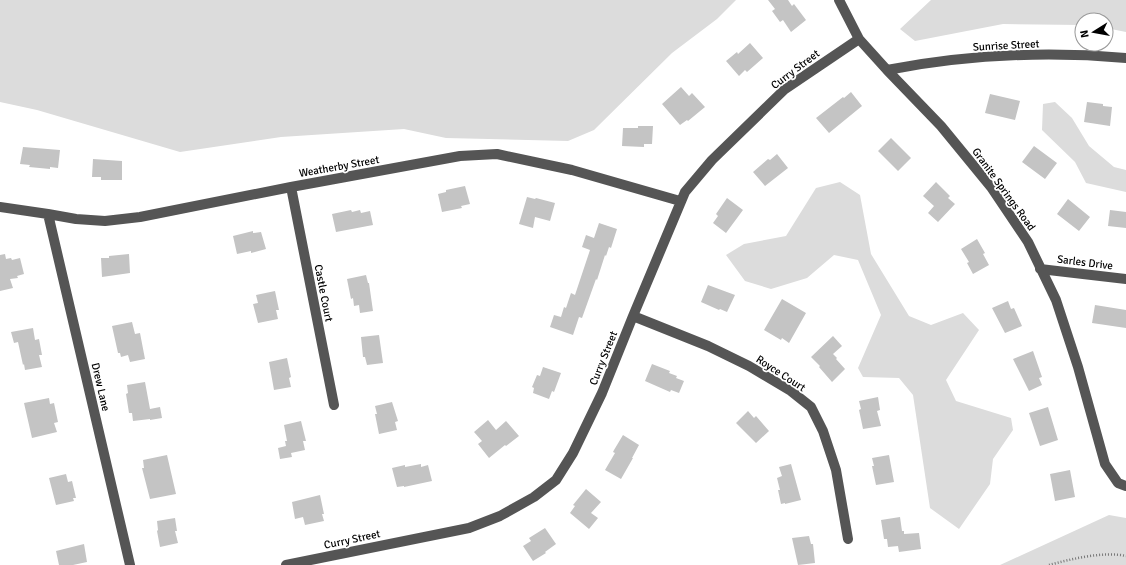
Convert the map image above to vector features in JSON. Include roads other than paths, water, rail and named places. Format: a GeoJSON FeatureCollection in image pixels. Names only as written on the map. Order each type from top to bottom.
{"type":"FeatureCollection","features":[{"type":"Feature","properties":{"kind":"street","name":"Granite Springs Road"},"geometry":{"type":"LineString","coordinates":[[839,0],[859,39],[941,126],[991,187],[1028,242],[1056,300],[1078,367],[1105,464],[1118,483],[1126,486]]}},
{"type":"Feature","properties":{"kind":"street","name":"Curry Street"},"geometry":{"type":"LineString","coordinates":[[286,565],[470,528],[500,516],[534,497],[556,480],[573,453],[602,393],[685,192],[712,160],[786,88],[859,39]]}},
{"type":"Feature","properties":{"kind":"street","name":"Sunrise Street"},"geometry":{"type":"LineString","coordinates":[[887,70],[920,64],[992,56],[1089,54],[1126,58]]}},
{"type":"Feature","properties":{"kind":"street","name":"Weatherby Street"},"geometry":{"type":"LineString","coordinates":[[0,208],[76,219],[112,220],[140,217],[460,156],[497,154],[572,170],[680,201]]}},
{"type":"Feature","properties":{"kind":"street","name":"Castle Court"},"geometry":{"type":"LineString","coordinates":[[291,187],[334,404]]}},
{"type":"Feature","properties":{"kind":"street","name":"Drew Lane"},"geometry":{"type":"LineString","coordinates":[[48,214],[130,565]]}},
{"type":"Feature","properties":{"kind":"street","name":"Sarles Drive"},"geometry":{"type":"LineString","coordinates":[[1040,269],[1126,279]]}},
{"type":"Feature","properties":{"kind":"street","name":"Royce Court"},"geometry":{"type":"LineString","coordinates":[[633,316],[708,346],[749,366],[791,391],[810,407],[823,431],[836,470],[848,539]]}}]}
